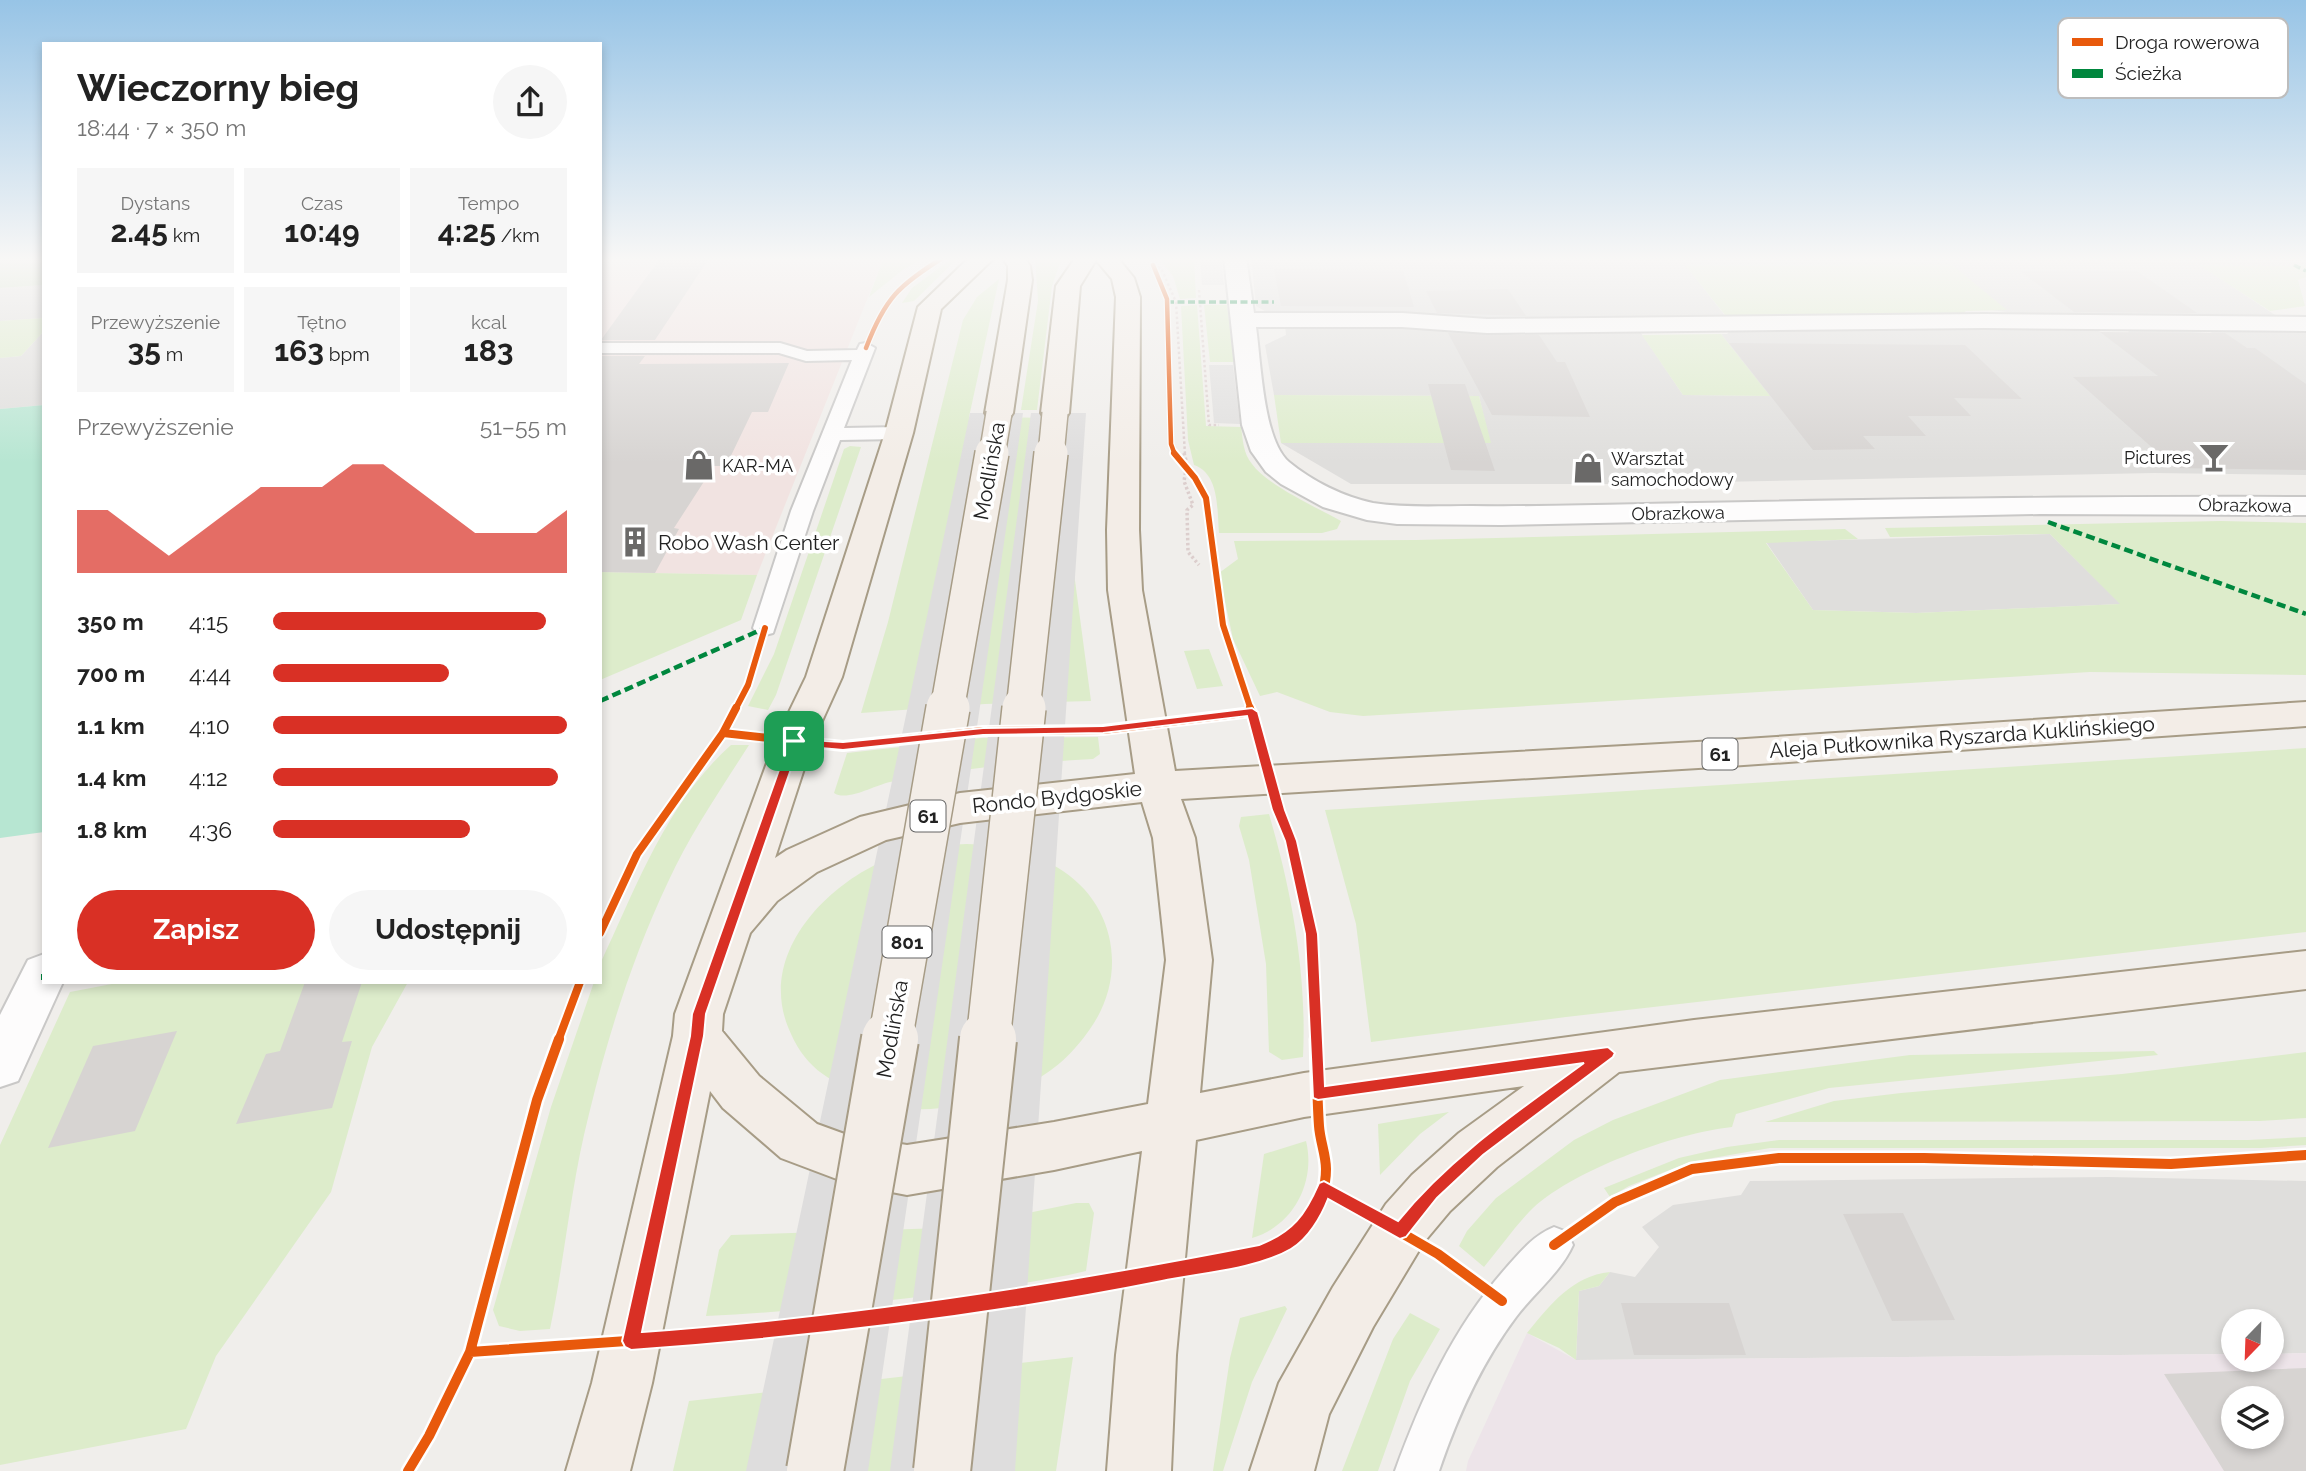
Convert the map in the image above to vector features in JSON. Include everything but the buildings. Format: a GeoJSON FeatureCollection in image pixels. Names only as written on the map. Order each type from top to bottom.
{"type":"FeatureCollection","features":[{"type":"Feature","properties":{"kind":"main road"},"geometry":{"type":"LineString","coordinates":[[730,925],[794,741],[824,677],[900,433],[926,326]]}},
{"type":"Feature","properties":{"kind":"main road","name":"Modlińska"},"geometry":{"type":"LineString","coordinates":[[815,1471],[1013,326]]}},
{"type":"Feature","properties":{"kind":"main road"},"geometry":{"type":"LineString","coordinates":[[942,1471],[1064,326]]}},
{"type":"Feature","properties":{"kind":"main road"},"geometry":{"type":"LineString","coordinates":[[1127,326],[1123,530],[1125,590],[1157,786],[1174,838],[1189,960],[1146,1355],[1139,1471]]}},
{"type":"Feature","properties":{"kind":"main road","name":"Aleja Pułkownika Ryszarda Kuklińskiego"},"geometry":{"type":"LineString","coordinates":[[1157,786],[1714,754],[2306,714]]}},
{"type":"Feature","properties":{"kind":"main road","name":"Rondo Bydgoskie"},"geometry":{"type":"LineString","coordinates":[[697,1036],[699,1014],[730,925],[762,889],[802,861],[875,828],[960,808],[1157,786]]}},
{"type":"Feature","properties":{"kind":"main road"},"geometry":{"type":"LineString","coordinates":[[697,1036],[741,1092],[799,1141],[850,1160],[907,1170],[1054,1146],[1304,1096],[1608,1053],[2306,970]]}},
{"type":"Feature","properties":{"kind":"main road","name":"61"},"geometry":{"type":"LineString","coordinates":[[598,1471],[622,1383],[697,1036]]}},
{"type":"Feature","properties":{"kind":"main road"},"geometry":{"type":"LineString","coordinates":[[1282,1471],[1301,1405],[1353,1307],[1405,1223],[1431,1193],[1478,1150],[1608,1053]]}},
{"type":"Feature","properties":{"kind":"street","name":"Obrazkowa"},"geometry":{"type":"LineString","coordinates":[[1246,326],[1256,425],[1265,451],[1276,466],[1292,478],[1334,501],[1367,511],[1501,516],[2040,505],[2306,506]]}},
{"type":"Feature","properties":{"kind":"street"},"geometry":{"type":"LineString","coordinates":[[1482,326],[1522,326]]}},
{"type":"Feature","properties":{"kind":"street"},"geometry":{"type":"LineString","coordinates":[[0,1066],[42,977]]}},
{"type":"Feature","properties":{"kind":"lane"},"geometry":{"type":"LineString","coordinates":[[602,348],[780,348],[806,356],[864,352],[802,512],[765,628]]}},
{"type":"Feature","properties":{"kind":"lane"},"geometry":{"type":"LineString","coordinates":[[834,434],[900,433]]}},
{"type":"Feature","properties":{"kind":"lane"},"geometry":{"type":"LineString","coordinates":[[1416,1471],[1448,1387],[1471,1345],[1512,1288],[1554,1245]]}},
{"type":"Feature","properties":{"kind":"path"},"geometry":{"type":"LineString","coordinates":[[1177,326],[1182,445],[1187,464],[1184,467],[1184,481],[1193,505],[1187,510],[1188,552],[1199,565]]}},
{"type":"Feature","properties":{"kind":"path"},"geometry":{"type":"LineString","coordinates":[[1174,451],[1195,478]]}},
{"type":"Feature","properties":{"kind":"shaded area"},"geometry":{"type":"Polygon","coordinates":[[[602,326],[857,326],[757,575],[602,572],[602,326]]]}},
{"type":"Feature","properties":{"kind":"shaded area"},"geometry":{"type":"Polygon","coordinates":[[[1285,326],[1508,328],[1512,335],[1641,333],[1683,395],[1769,396],[1721,334],[1727,334],[1732,329],[1956,327],[1960,330],[1986,330],[1987,326],[2052,327],[2062,331],[2087,327],[2104,333],[2128,333],[2130,329],[2210,333],[2217,330],[2297,330],[2306,333],[2306,475],[2154,473],[1615,484],[1351,484],[1281,443],[1490,443],[1479,396],[1274,395],[1265,345],[1286,335],[1285,326]]]}},
{"type":"Feature","properties":{"kind":"shaded area"},"geometry":{"type":"Polygon","coordinates":[[[42,333],[42,405],[0,409],[0,358],[21,356],[42,333]]]}},
{"type":"Feature","properties":{"kind":"shaded area"},"geometry":{"type":"Polygon","coordinates":[[[1209,365],[1233,365],[1240,424],[1214,423],[1209,365]]]}},
{"type":"Feature","properties":{"kind":"shaded area"},"geometry":{"type":"Polygon","coordinates":[[[2050,534],[2121,604],[1916,613],[1813,610],[1766,542],[2050,534]]]}},
{"type":"Feature","properties":{"kind":"shaded area"},"geometry":{"type":"Polygon","coordinates":[[[2108,1177],[2306,1181],[2306,1353],[2284,1354],[2284,1309],[2221,1309],[2221,1354],[1576,1360],[1579,1291],[1599,1286],[1610,1272],[1635,1277],[1659,1247],[1642,1227],[1673,1205],[1741,1195],[1750,1181],[2108,1177]]]}},
{"type":"Feature","properties":{"kind":"shaded area"},"geometry":{"type":"Polygon","coordinates":[[[1527,1333],[1576,1360],[2221,1354],[2221,1372],[2284,1372],[2284,1354],[2306,1353],[2306,1471],[1466,1471],[1468,1461],[1527,1333]]]}},
{"type":"Feature","properties":{"kind":"green space"},"geometry":{"type":"Polygon","coordinates":[[[0,326],[42,326],[42,333],[21,356],[0,358],[0,326]]]}},
{"type":"Feature","properties":{"kind":"green space"},"geometry":{"type":"Polygon","coordinates":[[[962,326],[989,326],[969,417],[1077,418],[1074,573],[1091,701],[985,704],[861,713],[888,622],[962,326]]]}},
{"type":"Feature","properties":{"kind":"green space"},"geometry":{"type":"Polygon","coordinates":[[[1034,326],[1047,326],[1037,410],[1021,410],[1034,326]]]}},
{"type":"Feature","properties":{"kind":"green space"},"geometry":{"type":"Polygon","coordinates":[[[1182,326],[1199,326],[1206,426],[1241,427],[1247,455],[1259,472],[1306,503],[1341,521],[1337,529],[1322,533],[1219,533],[1213,485],[1209,476],[1194,465],[1188,440],[1182,326]]]}},
{"type":"Feature","properties":{"kind":"green space"},"geometry":{"type":"Polygon","coordinates":[[[1206,326],[1230,326],[1234,362],[1210,362],[1206,326]]]}},
{"type":"Feature","properties":{"kind":"green space"},"geometry":{"type":"Polygon","coordinates":[[[1721,334],[1770,396],[1683,395],[1642,335],[1721,334]]]}},
{"type":"Feature","properties":{"kind":"green space"},"geometry":{"type":"Polygon","coordinates":[[[1274,395],[1479,396],[1491,443],[1281,443],[1274,395]]]}},
{"type":"Feature","properties":{"kind":"green space"},"geometry":{"type":"Polygon","coordinates":[[[42,405],[42,832],[0,838],[0,409],[42,405]]]}},
{"type":"Feature","properties":{"kind":"green space"},"geometry":{"type":"Polygon","coordinates":[[[850,446],[861,447],[776,695],[768,710],[748,706],[774,654],[844,449],[850,446]]]}},
{"type":"Feature","properties":{"kind":"green space"},"geometry":{"type":"Polygon","coordinates":[[[2221,521],[2306,523],[2306,675],[2090,672],[1363,716],[1330,712],[1277,692],[1260,696],[1233,639],[1219,573],[1238,559],[1234,541],[1416,540],[1845,529],[1858,539],[1766,543],[1813,610],[1916,613],[2120,604],[2050,534],[1890,537],[1885,528],[2221,521]]]}},
{"type":"Feature","properties":{"kind":"green space"},"geometry":{"type":"Polygon","coordinates":[[[602,572],[757,575],[741,620],[602,679],[602,572]]]}},
{"type":"Feature","properties":{"kind":"green space"},"geometry":{"type":"Polygon","coordinates":[[[1209,649],[1223,686],[1197,689],[1184,651],[1209,649]]]}},
{"type":"Feature","properties":{"kind":"green space"},"geometry":{"type":"Polygon","coordinates":[[[1098,737],[1100,754],[1093,759],[966,770],[890,782],[846,796],[834,793],[847,753],[981,738],[1098,737]]]}},
{"type":"Feature","properties":{"kind":"green space"},"geometry":{"type":"Polygon","coordinates":[[[731,745],[749,745],[706,812],[677,864],[655,910],[613,1025],[583,1140],[550,1329],[520,1331],[499,1326],[493,1310],[551,1107],[593,984],[602,984],[602,960],[670,820],[708,768],[731,745]]]}},
{"type":"Feature","properties":{"kind":"green space"},"geometry":{"type":"Polygon","coordinates":[[[2306,748],[2306,932],[1371,1042],[1356,924],[1325,810],[2306,748]]]}},
{"type":"Feature","properties":{"kind":"green space"},"geometry":{"type":"Polygon","coordinates":[[[1269,814],[1291,904],[1303,995],[1303,1057],[1282,1060],[1269,1052],[1266,964],[1249,860],[1239,826],[1241,817],[1269,814]]]}},
{"type":"Feature","properties":{"kind":"green space"},"geometry":{"type":"Polygon","coordinates":[[[967,844],[1004,848],[1041,859],[1063,871],[1081,886],[1095,904],[1105,923],[1111,944],[1112,966],[1102,1009],[1090,1029],[1070,1053],[1037,1079],[977,1100],[936,1109],[904,1108],[883,1102],[827,1077],[801,1052],[788,1027],[781,1001],[782,976],[789,952],[801,929],[836,891],[879,863],[922,849],[967,844]]]}},
{"type":"Feature","properties":{"kind":"green space"},"geometry":{"type":"Polygon","coordinates":[[[112,984],[407,984],[372,1047],[331,1192],[216,1356],[186,1429],[0,1465],[0,1145],[70,992],[112,984]]]}},
{"type":"Feature","properties":{"kind":"green space"},"geometry":{"type":"Polygon","coordinates":[[[2154,1051],[2158,1055],[1829,1088],[1736,1114],[1732,1127],[1653,1146],[1624,1156],[1570,1182],[1529,1212],[1484,1267],[1459,1246],[1467,1231],[1496,1198],[1574,1140],[1613,1120],[1720,1080],[1910,1055],[2154,1051]]]}},
{"type":"Feature","properties":{"kind":"green space"},"geometry":{"type":"Polygon","coordinates":[[[2306,1052],[2306,1118],[2260,1121],[1765,1122],[1834,1101],[2122,1074],[2306,1052]]]}},
{"type":"Feature","properties":{"kind":"green space"},"geometry":{"type":"Polygon","coordinates":[[[1449,1112],[1420,1134],[1380,1175],[1378,1124],[1449,1112]]]}},
{"type":"Feature","properties":{"kind":"green space"},"geometry":{"type":"Polygon","coordinates":[[[2306,1137],[2306,1145],[2261,1148],[1770,1148],[1690,1162],[1629,1186],[1610,1197],[1604,1188],[1679,1158],[1727,1147],[1779,1140],[2248,1140],[2306,1137]]]}},
{"type":"Feature","properties":{"kind":"green space"},"geometry":{"type":"Polygon","coordinates":[[[1306,1141],[1308,1171],[1298,1200],[1280,1223],[1252,1238],[1264,1154],[1306,1141]]]}},
{"type":"Feature","properties":{"kind":"green space"},"geometry":{"type":"Polygon","coordinates":[[[1076,1203],[1089,1203],[1094,1213],[1086,1271],[1024,1283],[918,1297],[786,1311],[706,1316],[719,1250],[731,1235],[942,1228],[1076,1203]]]}},
{"type":"Feature","properties":{"kind":"green space"},"geometry":{"type":"Polygon","coordinates":[[[1610,1272],[1599,1286],[1579,1291],[1576,1360],[1559,1348],[1527,1333],[1553,1302],[1573,1286],[1584,1279],[1610,1272]]]}},
{"type":"Feature","properties":{"kind":"green space"},"geometry":{"type":"Polygon","coordinates":[[[1285,1306],[1287,1309],[1252,1382],[1223,1471],[1213,1471],[1230,1358],[1240,1318],[1285,1306]]]}},
{"type":"Feature","properties":{"kind":"green space"},"geometry":{"type":"Polygon","coordinates":[[[1410,1313],[1440,1329],[1410,1381],[1378,1471],[1342,1471],[1393,1339],[1410,1313]]]}},
{"type":"Feature","properties":{"kind":"green space"},"geometry":{"type":"Polygon","coordinates":[[[1073,1357],[1056,1471],[673,1471],[689,1401],[1073,1357]]]}},
{"type":"Feature","properties":{"kind":"pier"},"geometry":{"type":"Polygon","coordinates":[[[970,413],[1023,413],[868,1471],[746,1471],[970,413]]]}},
{"type":"Feature","properties":{"kind":"pier"},"geometry":{"type":"Polygon","coordinates":[[[1031,413],[1086,413],[1015,1471],[890,1471],[1031,413]]]}},
{"type":"Feature","properties":{"kind":"marked path"},"geometry":{"type":"LineString","coordinates":[[2048,522],[2306,614]]}},
{"type":"Feature","properties":{"kind":"marked path"},"geometry":{"type":"LineString","coordinates":[[602,700],[765,628]]}},
{"type":"Feature","properties":{"kind":"cycle path"},"geometry":{"type":"LineString","coordinates":[[866,348],[875,326]]}},
{"type":"Feature","properties":{"kind":"cycle path"},"geometry":{"type":"LineString","coordinates":[[470,1352],[772,1331],[1093,1286],[1271,1250],[1285,1244],[1307,1223],[1322,1196],[1326,1167],[1319,1130],[1312,934],[1291,841],[1279,810],[1245,689],[1223,625],[1206,498],[1195,478],[1176,458],[1171,444],[1168,326]]}},
{"type":"Feature","properties":{"kind":"cycle path"},"geometry":{"type":"LineString","coordinates":[[602,929],[637,854],[723,733],[748,685],[765,628]]}},
{"type":"Feature","properties":{"kind":"cycle path"},"geometry":{"type":"LineString","coordinates":[[723,733],[843,746],[983,731],[1103,730],[1252,712]]}},
{"type":"Feature","properties":{"kind":"cycle path"},"geometry":{"type":"LineString","coordinates":[[408,1471],[429,1436],[470,1352],[537,1100],[579,984]]}},
{"type":"Feature","properties":{"kind":"cycle path"},"geometry":{"type":"LineString","coordinates":[[1554,1245],[1615,1202],[1692,1169],[1779,1158],[1924,1158],[2171,1164],[2306,1155]]}},
{"type":"Feature","properties":{"kind":"cycle path"},"geometry":{"type":"LineString","coordinates":[[1324,1188],[1438,1254],[1502,1301]]}},
{"type":"Feature","properties":{"kind":"place","name":"Pictures"},"geometry":{"type":"Point","coordinates":[2214,457]}},
{"type":"Feature","properties":{"kind":"place","name":"KAR-MA"},"geometry":{"type":"Point","coordinates":[699,465]}},
{"type":"Feature","properties":{"kind":"place","name":"Warsztat samochodowy"},"geometry":{"type":"Point","coordinates":[1588,468]}},
{"type":"Feature","properties":{"kind":"place","name":"Robo Wash Center"},"geometry":{"type":"Point","coordinates":[635,542]}},
{"type":"Feature","properties":{"kind":"route"},"geometry":{"type":"LineString","coordinates":[[1252,712],[1279,810],[1291,841],[1312,934],[1318,1094],[1608,1053],[1478,1150],[1431,1193],[1400,1231],[1324,1188],[1307,1223],[1285,1244],[1259,1254],[1093,1286],[772,1331],[631,1341],[697,1036],[699,1014],[794,741],[843,746],[983,731],[1103,730],[1252,712]]}}]}
